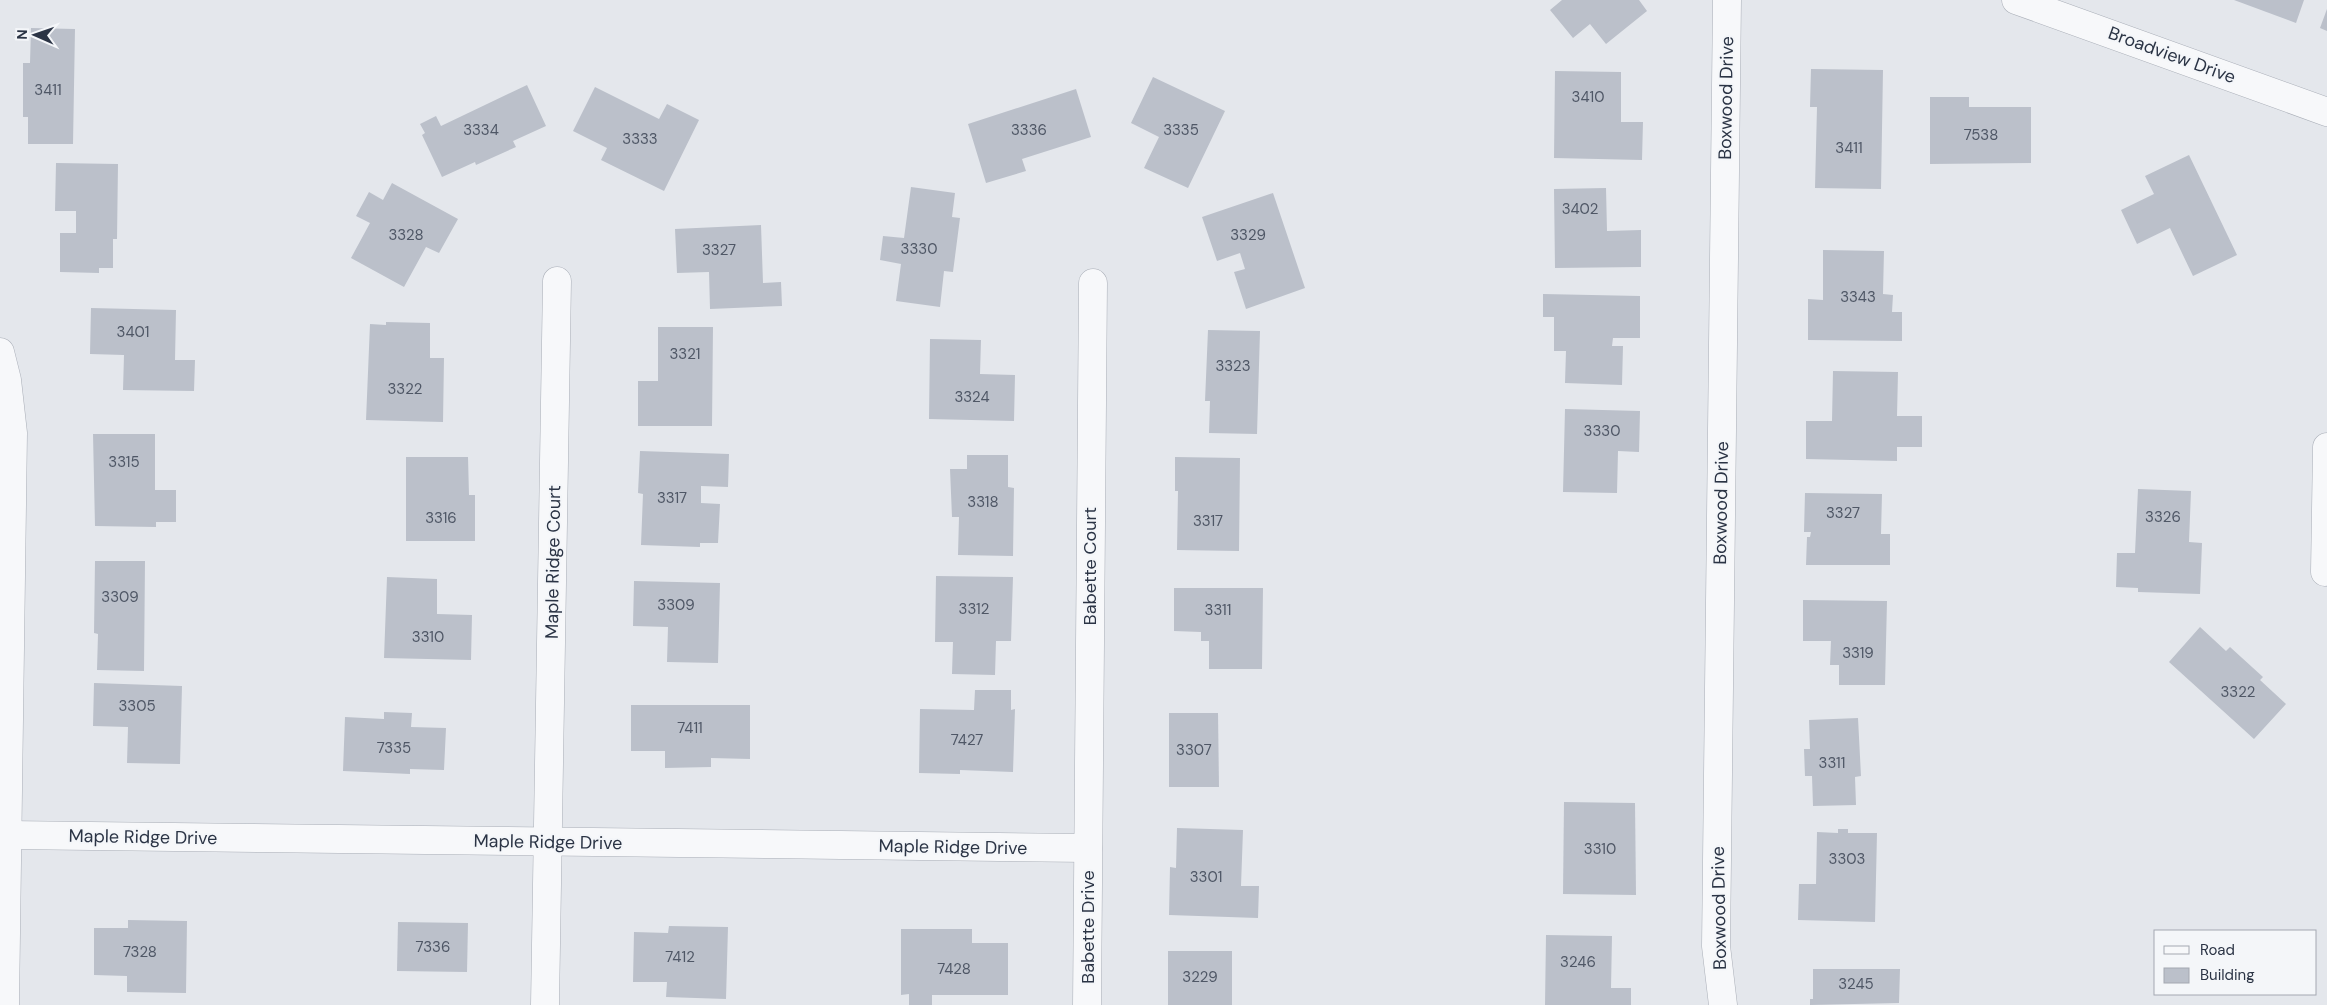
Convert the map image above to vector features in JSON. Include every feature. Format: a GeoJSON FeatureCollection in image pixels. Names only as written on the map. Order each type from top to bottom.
{"type":"FeatureCollection","features":[{"type":"Feature","properties":{"kind":"street","name":"Boxwood Drive"},"geometry":{"type":"LineString","coordinates":[[1723,1005],[1716,946],[1727,0]]}},
{"type":"Feature","properties":{"kind":"street","name":"Broadview Drive"},"geometry":{"type":"LineString","coordinates":[[2016,0],[2327,112]]}},
{"type":"Feature","properties":{"kind":"street","name":"Maple Ridge Court"},"geometry":{"type":"LineString","coordinates":[[545,1005],[558,281]]}},
{"type":"Feature","properties":{"kind":"street","name":"Babette Court"},"geometry":{"type":"LineString","coordinates":[[1088,848],[1093,283]]}},
{"type":"Feature","properties":{"kind":"street"},"geometry":{"type":"LineString","coordinates":[[0,352],[7,380],[13,433],[5,1005]]}},
{"type":"Feature","properties":{"kind":"street"},"geometry":{"type":"LineString","coordinates":[[2325,572],[2327,447]]}},
{"type":"Feature","properties":{"kind":"street","name":"Maple Ridge Drive"},"geometry":{"type":"LineString","coordinates":[[8,835],[1088,848]]}},
{"type":"Feature","properties":{"kind":"street","name":"Babette Drive"},"geometry":{"type":"LineString","coordinates":[[1087,1005],[1088,848]]}},
{"type":"Feature","properties":{"kind":"building"},"geometry":{"type":"Polygon","coordinates":[[[1562,0],[1639,0],[1647,11],[1606,44],[1590,24],[1573,38],[1550,10],[1562,0]]]}},
{"type":"Feature","properties":{"kind":"building"},"geometry":{"type":"Polygon","coordinates":[[[2234,0],[2304,0],[2296,23],[2234,0]]]}},
{"type":"Feature","properties":{"kind":"building"},"geometry":{"type":"Polygon","coordinates":[[[2327,9],[2327,31],[2320,28],[2327,9]]]}},
{"type":"Feature","properties":{"kind":"building"},"geometry":{"type":"Polygon","coordinates":[[[31,28],[75,29],[73,144],[28,144],[28,117],[23,117],[23,63],[30,63],[31,28]]]}},
{"type":"Feature","properties":{"kind":"building"},"geometry":{"type":"Polygon","coordinates":[[[1811,69],[1883,70],[1881,189],[1815,188],[1817,107],[1810,107],[1811,69]]]}},
{"type":"Feature","properties":{"kind":"building"},"geometry":{"type":"Polygon","coordinates":[[[1555,71],[1621,72],[1621,122],[1643,122],[1642,160],[1554,158],[1555,71]]]}},
{"type":"Feature","properties":{"kind":"building"},"geometry":{"type":"Polygon","coordinates":[[[1153,77],[1225,111],[1188,188],[1144,168],[1159,137],[1131,123],[1153,77]]]}},
{"type":"Feature","properties":{"kind":"building"},"geometry":{"type":"Polygon","coordinates":[[[527,85],[546,126],[513,141],[516,147],[476,165],[475,162],[442,177],[422,135],[425,133],[420,124],[436,116],[441,126],[527,85]]]}},
{"type":"Feature","properties":{"kind":"building"},"geometry":{"type":"Polygon","coordinates":[[[595,87],[659,119],[667,104],[699,120],[664,191],[601,160],[607,148],[573,131],[595,87]]]}},
{"type":"Feature","properties":{"kind":"building"},"geometry":{"type":"Polygon","coordinates":[[[1076,89],[1091,137],[1022,159],[1026,171],[986,183],[968,124],[1076,89]]]}},
{"type":"Feature","properties":{"kind":"building"},"geometry":{"type":"Polygon","coordinates":[[[1930,97],[1969,97],[1969,107],[2031,107],[2031,163],[1930,164],[1930,97]]]}},
{"type":"Feature","properties":{"kind":"building"},"geometry":{"type":"Polygon","coordinates":[[[2189,155],[2237,255],[2193,276],[2170,228],[2137,244],[2121,210],[2154,194],[2145,176],[2189,155]]]}},
{"type":"Feature","properties":{"kind":"building"},"geometry":{"type":"Polygon","coordinates":[[[56,163],[118,164],[117,239],[113,239],[113,268],[99,268],[99,273],[60,272],[60,233],[76,233],[76,211],[55,211],[56,163]]]}},
{"type":"Feature","properties":{"kind":"building"},"geometry":{"type":"Polygon","coordinates":[[[392,183],[458,219],[439,253],[426,247],[404,287],[351,258],[370,223],[356,216],[369,192],[383,200],[392,183]]]}},
{"type":"Feature","properties":{"kind":"building"},"geometry":{"type":"Polygon","coordinates":[[[911,187],[955,193],[952,217],[960,218],[953,272],[944,271],[940,307],[896,301],[901,264],[880,260],[883,236],[904,238],[911,187]]]}},
{"type":"Feature","properties":{"kind":"building"},"geometry":{"type":"Polygon","coordinates":[[[1606,188],[1607,231],[1641,230],[1641,267],[1555,268],[1554,189],[1606,188]]]}},
{"type":"Feature","properties":{"kind":"building"},"geometry":{"type":"Polygon","coordinates":[[[1273,193],[1305,288],[1246,309],[1234,272],[1245,269],[1240,253],[1217,261],[1202,217],[1273,193]]]}},
{"type":"Feature","properties":{"kind":"building"},"geometry":{"type":"Polygon","coordinates":[[[761,225],[763,283],[781,282],[782,306],[710,309],[709,272],[677,273],[675,229],[761,225]]]}},
{"type":"Feature","properties":{"kind":"building"},"geometry":{"type":"Polygon","coordinates":[[[1823,250],[1884,251],[1883,294],[1893,295],[1892,312],[1902,312],[1902,341],[1808,340],[1808,299],[1823,300],[1823,250]]]}},
{"type":"Feature","properties":{"kind":"building"},"geometry":{"type":"Polygon","coordinates":[[[1543,294],[1640,296],[1640,338],[1613,338],[1612,346],[1623,346],[1622,385],[1565,383],[1566,351],[1554,351],[1554,317],[1543,317],[1543,294]]]}},
{"type":"Feature","properties":{"kind":"building"},"geometry":{"type":"Polygon","coordinates":[[[91,308],[176,310],[175,360],[195,360],[194,391],[123,390],[124,355],[90,354],[91,308]]]}},
{"type":"Feature","properties":{"kind":"building"},"geometry":{"type":"Polygon","coordinates":[[[386,322],[430,323],[430,358],[444,358],[443,422],[366,420],[370,324],[386,325],[386,322]]]}},
{"type":"Feature","properties":{"kind":"building"},"geometry":{"type":"Polygon","coordinates":[[[658,327],[713,327],[712,426],[638,426],[638,381],[658,381],[658,327]]]}},
{"type":"Feature","properties":{"kind":"building"},"geometry":{"type":"Polygon","coordinates":[[[1208,330],[1260,331],[1257,434],[1209,433],[1210,401],[1205,401],[1208,330]]]}},
{"type":"Feature","properties":{"kind":"building"},"geometry":{"type":"Polygon","coordinates":[[[930,339],[981,340],[980,374],[1015,375],[1014,421],[929,419],[930,339]]]}},
{"type":"Feature","properties":{"kind":"building"},"geometry":{"type":"Polygon","coordinates":[[[1833,371],[1898,372],[1897,416],[1922,416],[1922,447],[1897,447],[1897,461],[1806,459],[1806,421],[1832,421],[1833,371]]]}},
{"type":"Feature","properties":{"kind":"building"},"geometry":{"type":"Polygon","coordinates":[[[1565,409],[1640,411],[1639,452],[1618,451],[1617,493],[1563,492],[1565,409]]]}},
{"type":"Feature","properties":{"kind":"building"},"geometry":{"type":"Polygon","coordinates":[[[93,434],[155,434],[155,490],[176,490],[176,522],[156,522],[156,527],[95,526],[93,434]]]}},
{"type":"Feature","properties":{"kind":"building"},"geometry":{"type":"Polygon","coordinates":[[[640,451],[729,454],[728,487],[701,486],[701,503],[720,504],[718,543],[700,543],[700,547],[641,545],[643,494],[638,493],[640,451]]]}},
{"type":"Feature","properties":{"kind":"building"},"geometry":{"type":"Polygon","coordinates":[[[967,455],[1008,455],[1008,487],[1014,488],[1013,556],[958,555],[959,517],[952,517],[950,469],[967,469],[967,455]]]}},
{"type":"Feature","properties":{"kind":"building"},"geometry":{"type":"Polygon","coordinates":[[[406,457],[468,457],[469,495],[475,495],[475,541],[406,541],[406,457]]]}},
{"type":"Feature","properties":{"kind":"building"},"geometry":{"type":"Polygon","coordinates":[[[1175,457],[1240,458],[1239,551],[1177,550],[1178,491],[1175,491],[1175,457]]]}},
{"type":"Feature","properties":{"kind":"building"},"geometry":{"type":"Polygon","coordinates":[[[2138,489],[2191,491],[2189,542],[2202,543],[2200,594],[2138,592],[2138,588],[2116,587],[2117,553],[2135,553],[2138,489]]]}},
{"type":"Feature","properties":{"kind":"building"},"geometry":{"type":"Polygon","coordinates":[[[1805,493],[1882,494],[1881,534],[1890,534],[1890,565],[1806,565],[1807,537],[1810,537],[1811,532],[1804,532],[1805,493]]]}},
{"type":"Feature","properties":{"kind":"building"},"geometry":{"type":"Polygon","coordinates":[[[95,561],[145,561],[144,671],[97,670],[98,634],[94,633],[95,561]]]}},
{"type":"Feature","properties":{"kind":"building"},"geometry":{"type":"Polygon","coordinates":[[[936,576],[1013,577],[1011,641],[996,641],[995,675],[952,674],[953,642],[935,642],[936,576]]]}},
{"type":"Feature","properties":{"kind":"building"},"geometry":{"type":"Polygon","coordinates":[[[387,577],[437,579],[437,614],[472,615],[471,660],[384,658],[387,577]]]}},
{"type":"Feature","properties":{"kind":"building"},"geometry":{"type":"Polygon","coordinates":[[[634,581],[720,583],[718,663],[667,662],[668,627],[633,626],[634,581]]]}},
{"type":"Feature","properties":{"kind":"building"},"geometry":{"type":"Polygon","coordinates":[[[1174,588],[1263,588],[1262,669],[1209,669],[1209,641],[1201,641],[1201,632],[1174,631],[1174,588]]]}},
{"type":"Feature","properties":{"kind":"building"},"geometry":{"type":"Polygon","coordinates":[[[1803,600],[1887,601],[1885,685],[1839,685],[1839,665],[1830,665],[1831,641],[1803,641],[1803,600]]]}},
{"type":"Feature","properties":{"kind":"building"},"geometry":{"type":"Polygon","coordinates":[[[2200,627],[2226,651],[2230,647],[2263,677],[2260,680],[2286,704],[2254,739],[2169,662],[2200,627]]]}},
{"type":"Feature","properties":{"kind":"building"},"geometry":{"type":"Polygon","coordinates":[[[94,683],[182,686],[180,764],[127,763],[128,727],[93,726],[94,683]]]}},
{"type":"Feature","properties":{"kind":"building"},"geometry":{"type":"Polygon","coordinates":[[[975,690],[1011,690],[1011,710],[1015,709],[1013,772],[960,770],[960,774],[919,773],[920,709],[974,710],[975,690]]]}},
{"type":"Feature","properties":{"kind":"building"},"geometry":{"type":"Polygon","coordinates":[[[631,705],[750,705],[750,759],[711,758],[711,767],[665,768],[665,751],[631,751],[631,705]]]}},
{"type":"Feature","properties":{"kind":"building"},"geometry":{"type":"Polygon","coordinates":[[[384,712],[412,713],[411,727],[446,728],[444,770],[410,769],[410,774],[343,771],[345,717],[384,719],[384,712]]]}},
{"type":"Feature","properties":{"kind":"building"},"geometry":{"type":"Polygon","coordinates":[[[1169,713],[1218,713],[1219,787],[1169,787],[1169,713]]]}},
{"type":"Feature","properties":{"kind":"building"},"geometry":{"type":"Polygon","coordinates":[[[1858,718],[1861,776],[1855,777],[1856,805],[1813,806],[1812,776],[1805,776],[1804,749],[1810,749],[1809,720],[1858,718]]]}},
{"type":"Feature","properties":{"kind":"building"},"geometry":{"type":"Polygon","coordinates":[[[1564,802],[1635,803],[1636,895],[1563,894],[1564,802]]]}},
{"type":"Feature","properties":{"kind":"building"},"geometry":{"type":"Polygon","coordinates":[[[1177,828],[1243,830],[1241,886],[1259,886],[1258,918],[1169,915],[1170,867],[1176,868],[1177,828]]]}},
{"type":"Feature","properties":{"kind":"building"},"geometry":{"type":"Polygon","coordinates":[[[1838,829],[1848,829],[1848,833],[1877,833],[1875,922],[1798,920],[1799,884],[1816,884],[1817,832],[1838,833],[1838,829]]]}},
{"type":"Feature","properties":{"kind":"building"},"geometry":{"type":"Polygon","coordinates":[[[128,920],[187,921],[186,993],[127,992],[127,976],[94,975],[94,928],[128,928],[128,920]]]}},
{"type":"Feature","properties":{"kind":"building"},"geometry":{"type":"Polygon","coordinates":[[[398,922],[468,923],[467,972],[397,971],[398,922]]]}},
{"type":"Feature","properties":{"kind":"building"},"geometry":{"type":"Polygon","coordinates":[[[669,926],[728,927],[726,999],[666,997],[667,982],[633,982],[634,932],[668,933],[669,926]]]}},
{"type":"Feature","properties":{"kind":"building"},"geometry":{"type":"Polygon","coordinates":[[[901,929],[972,929],[972,943],[1008,943],[1008,995],[932,995],[932,1005],[909,1005],[909,994],[901,995],[901,929]]]}},
{"type":"Feature","properties":{"kind":"building"},"geometry":{"type":"Polygon","coordinates":[[[1546,935],[1612,936],[1611,988],[1631,988],[1631,1005],[1545,1005],[1546,935]]]}},
{"type":"Feature","properties":{"kind":"building"},"geometry":{"type":"Polygon","coordinates":[[[1168,951],[1232,951],[1232,1005],[1168,1005],[1168,951]]]}},
{"type":"Feature","properties":{"kind":"building"},"geometry":{"type":"Polygon","coordinates":[[[1813,969],[1900,969],[1899,1003],[1810,1005],[1810,999],[1813,999],[1813,969]]]}}]}
